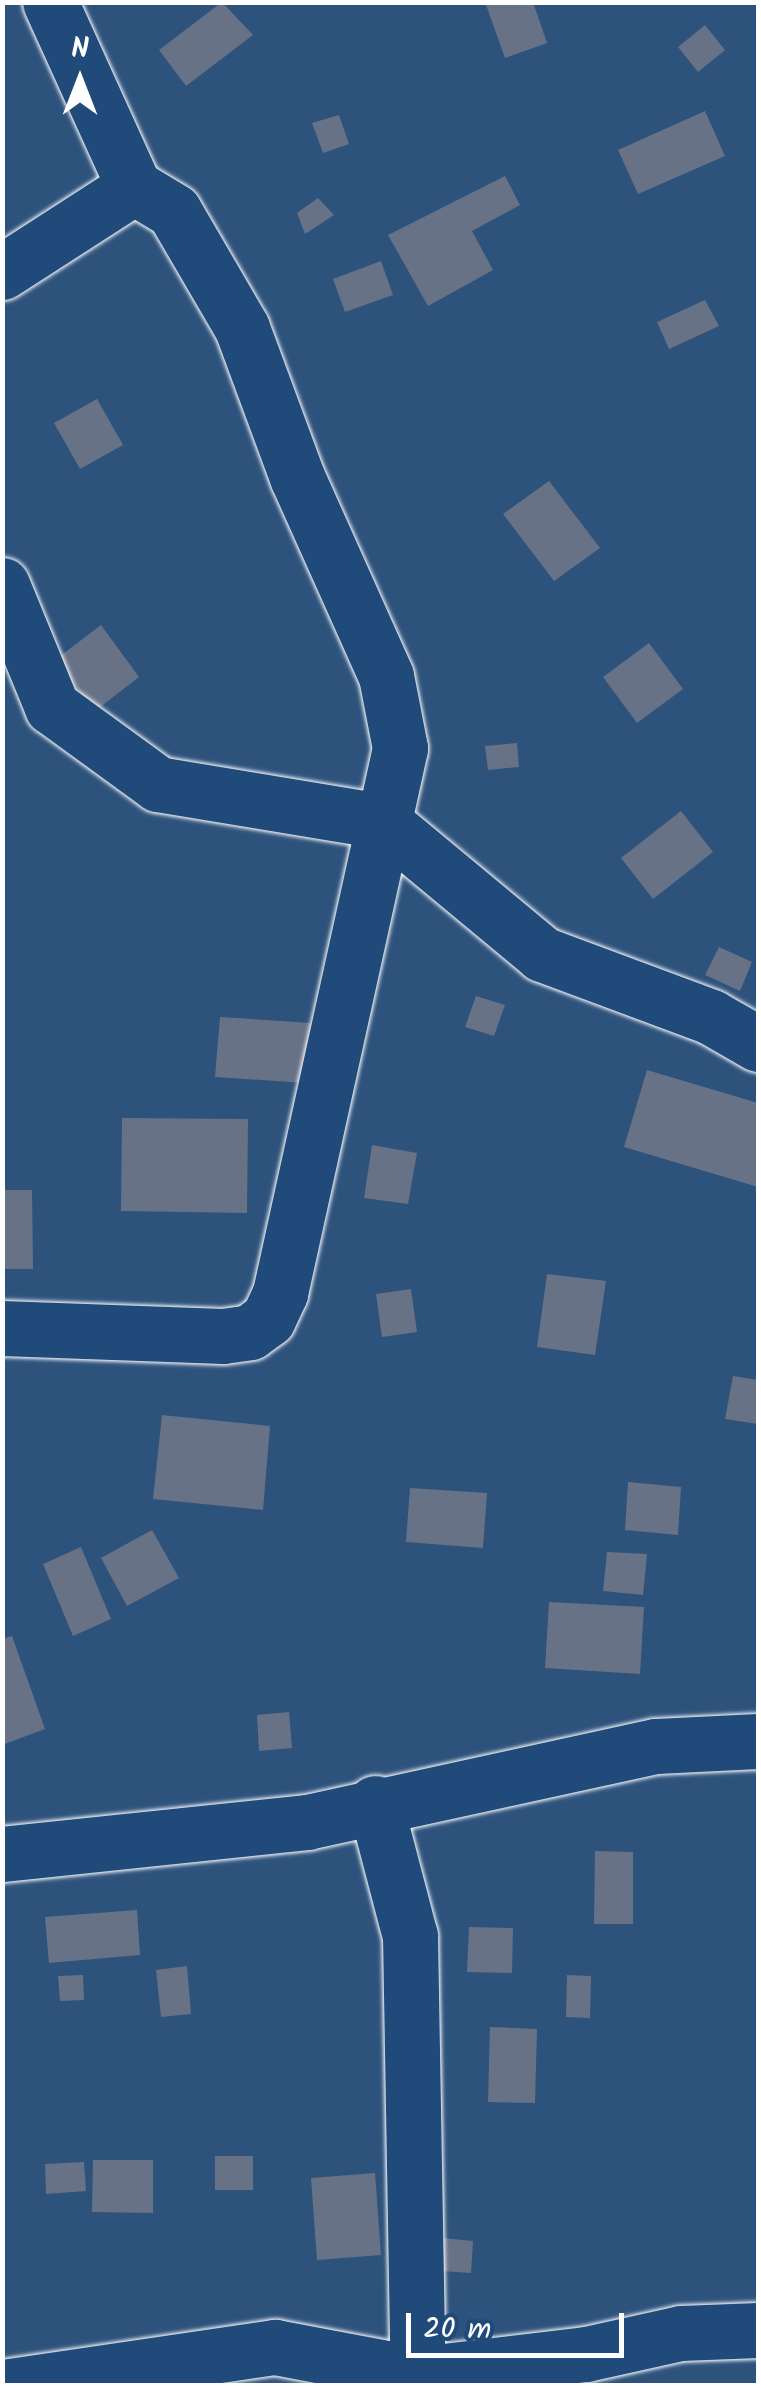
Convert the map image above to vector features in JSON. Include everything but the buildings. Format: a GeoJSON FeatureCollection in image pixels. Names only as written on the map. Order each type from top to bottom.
{"type":"FeatureCollection","features":[{"type":"Feature","properties":{"kind":"street"},"geometry":{"type":"LineString","coordinates":[[2,1328],[223,1336],[250,1332],[268,1319],[280,1293],[400,748],[386,676],[296,477],[242,328],[174,211],[134,187],[50,2]]}},
{"type":"Feature","properties":{"kind":"street"},"geometry":{"type":"LineString","coordinates":[[2,272],[134,187]]}},
{"type":"Feature","properties":{"kind":"street"},"geometry":{"type":"LineString","coordinates":[[2,585],[52,707],[158,784],[382,821],[542,954],[712,1017],[758,1044]]}},
{"type":"Feature","properties":{"kind":"street"},"geometry":{"type":"LineString","coordinates":[[2,1854],[308,1822],[375,1803],[656,1746],[758,1741]]}},
{"type":"Feature","properties":{"kind":"street"},"geometry":{"type":"LineString","coordinates":[[375,1803],[410,1936],[418,2374]]}},
{"type":"Feature","properties":{"kind":"street"},"geometry":{"type":"LineString","coordinates":[[10,2386],[275,2347],[418,2374],[586,2354],[682,2333],[758,2330]]}}]}
